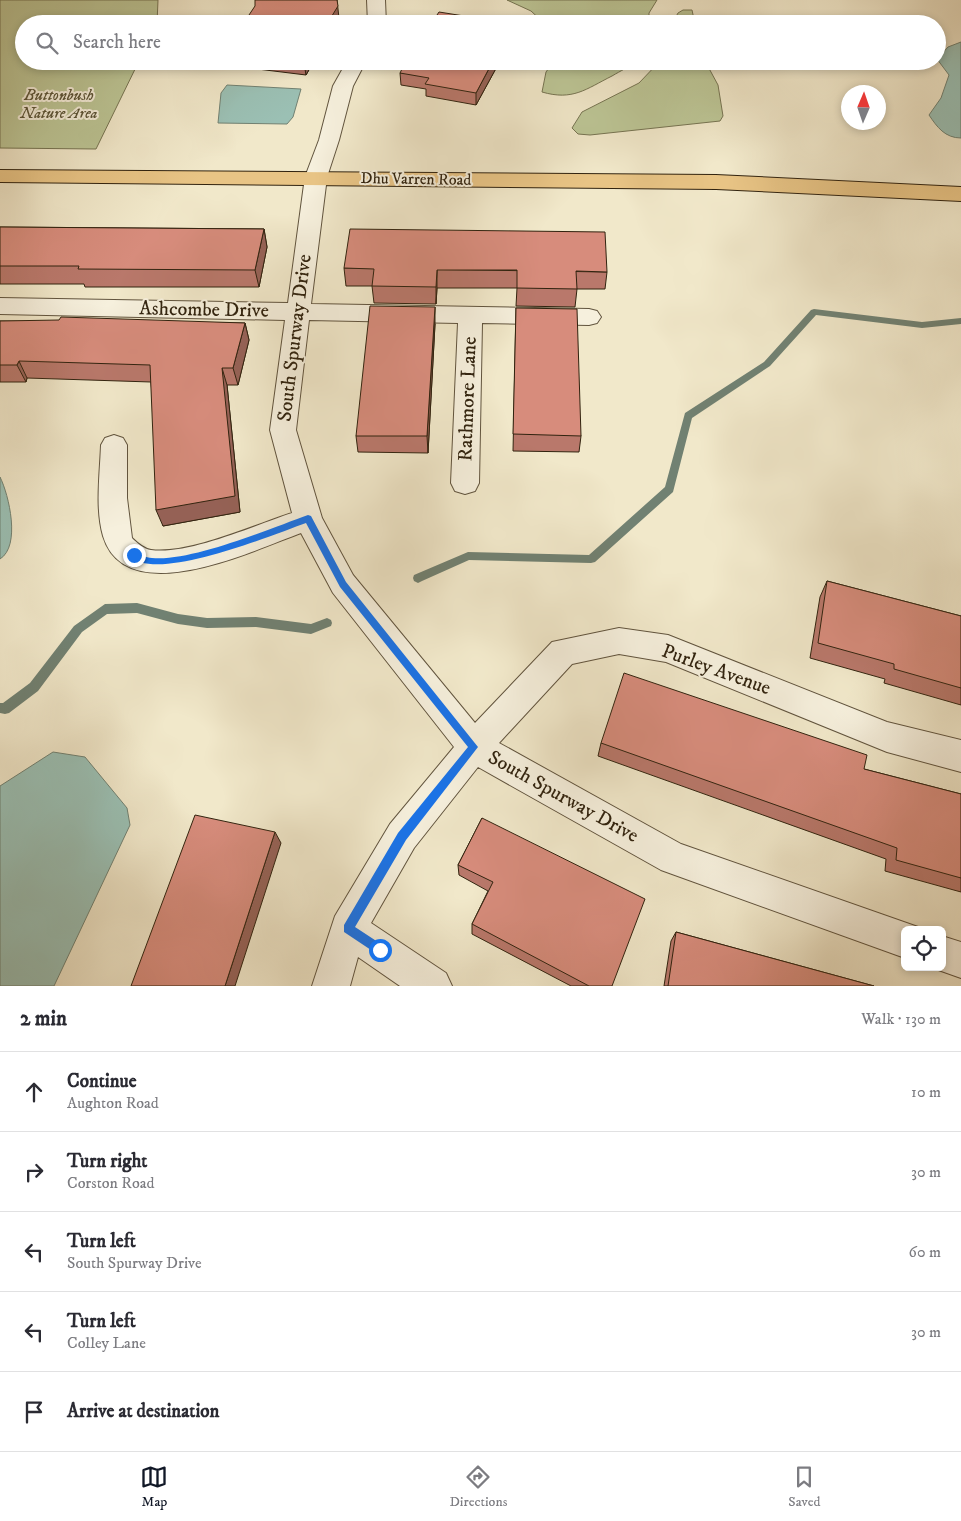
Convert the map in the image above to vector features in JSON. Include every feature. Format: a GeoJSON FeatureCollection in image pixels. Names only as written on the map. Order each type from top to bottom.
{"type":"FeatureCollection","features":[{"type":"Feature","properties":{"kind":"main road","name":"Dhu Varren Road"},"geometry":{"type":"LineString","coordinates":[[0,176],[316,177],[716,182],[961,194]]}},
{"type":"Feature","properties":{"kind":"main road","name":"Dhu Varren Road"},"geometry":{"type":"LineString","coordinates":[[831,189],[961,204]]}},
{"type":"Feature","properties":{"kind":"street"},"geometry":{"type":"LineString","coordinates":[[376,0],[377,15]]}},
{"type":"Feature","properties":{"kind":"street","name":"South Spurway Drive"},"geometry":{"type":"LineString","coordinates":[[352,70],[343,86],[329,140],[316,177],[297,311],[284,430],[291,464],[308,519],[343,584],[474,747],[673,858],[901,939]]}},
{"type":"Feature","properties":{"kind":"street","name":"Ashcombe Drive"},"geometry":{"type":"LineString","coordinates":[[0,306],[589,317]]}},
{"type":"Feature","properties":{"kind":"street","name":"Rathmore Lane"},"geometry":{"type":"LineString","coordinates":[[465,483],[470,315]]}},
{"type":"Feature","properties":{"kind":"street"},"geometry":{"type":"LineString","coordinates":[[114,445],[114,524],[122,546],[134,555],[150,562],[176,560],[205,554],[308,519]]}},
{"type":"Feature","properties":{"kind":"street","name":"Purley Avenue"},"geometry":{"type":"LineString","coordinates":[[331,986],[348,929],[402,836],[474,747],[563,652],[619,641],[668,650],[887,737],[961,756]]}},
{"type":"Feature","properties":{"kind":"street"},"geometry":{"type":"LineString","coordinates":[[348,929],[433,986]]}},
{"type":"Feature","properties":{"kind":"street"},"geometry":{"type":"LineString","coordinates":[[946,955],[961,960]]}},
{"type":"Feature","properties":{"kind":"green space","name":"Buttonbush Nature Area"},"geometry":{"type":"Polygon","coordinates":[[[0,0],[158,0],[157,15],[15,15],[15,70],[135,70],[96,149],[0,148],[0,0]]]}},
{"type":"Feature","properties":{"kind":"green space"},"geometry":{"type":"Polygon","coordinates":[[[507,0],[657,0],[649,15],[535,15],[531,11],[507,0]]]}},
{"type":"Feature","properties":{"kind":"green space"},"geometry":{"type":"Polygon","coordinates":[[[683,10],[692,10],[693,15],[677,15],[683,10]]]}},
{"type":"Feature","properties":{"kind":"green space"},"geometry":{"type":"Polygon","coordinates":[[[547,70],[622,70],[587,89],[562,95],[542,92],[547,70]]]}},
{"type":"Feature","properties":{"kind":"green space"},"geometry":{"type":"Polygon","coordinates":[[[651,70],[710,70],[718,85],[723,116],[720,121],[590,135],[578,134],[572,128],[582,112],[639,83],[651,70]]]}},
{"type":"Feature","properties":{"kind":"water"},"geometry":{"type":"Polygon","coordinates":[[[961,42],[961,138],[955,138],[946,134],[938,128],[929,115],[941,98],[949,75],[945,70],[946,49],[961,42]]]}},
{"type":"Feature","properties":{"kind":"water"},"geometry":{"type":"Polygon","coordinates":[[[227,85],[301,89],[293,117],[287,124],[218,123],[221,93],[227,85]]]}},
{"type":"Feature","properties":{"kind":"water"},"geometry":{"type":"Polygon","coordinates":[[[0,477],[7,496],[12,532],[6,552],[0,559],[0,477]]]}},
{"type":"Feature","properties":{"kind":"water"},"geometry":{"type":"Polygon","coordinates":[[[53,752],[85,757],[127,808],[130,825],[54,986],[0,986],[0,786],[53,752]]]}},
{"type":"Feature","properties":{"kind":"building"},"geometry":{"type":"Polygon","coordinates":[[[255,0],[337,0],[338,6],[332,15],[249,15],[255,6],[255,0]]]}},
{"type":"Feature","properties":{"kind":"building"},"geometry":{"type":"Polygon","coordinates":[[[439,12],[458,15],[437,15],[439,12]]]}},
{"type":"Feature","properties":{"kind":"building"},"geometry":{"type":"Polygon","coordinates":[[[402,70],[488,70],[476,93],[425,84],[429,78],[400,73],[402,70]]]}},
{"type":"Feature","properties":{"kind":"building"},"geometry":{"type":"Polygon","coordinates":[[[0,227],[264,229],[255,270],[78,269],[79,266],[0,266],[0,227]]]}},
{"type":"Feature","properties":{"kind":"building"},"geometry":{"type":"Polygon","coordinates":[[[350,229],[605,232],[607,272],[576,271],[577,289],[517,288],[517,270],[437,270],[436,287],[372,286],[374,269],[344,268],[350,229]]]}},
{"type":"Feature","properties":{"kind":"building"},"geometry":{"type":"Polygon","coordinates":[[[370,306],[435,307],[427,436],[356,436],[370,306]]]}},
{"type":"Feature","properties":{"kind":"building"},"geometry":{"type":"Polygon","coordinates":[[[516,308],[577,309],[581,436],[513,434],[516,308]]]}},
{"type":"Feature","properties":{"kind":"building"},"geometry":{"type":"Polygon","coordinates":[[[61,317],[245,323],[233,368],[222,368],[235,496],[156,510],[150,365],[19,361],[17,365],[0,365],[0,321],[59,320],[61,317]]]}},
{"type":"Feature","properties":{"kind":"building"},"geometry":{"type":"Polygon","coordinates":[[[827,581],[961,616],[961,688],[894,669],[894,664],[818,643],[827,581]]]}},
{"type":"Feature","properties":{"kind":"building"},"geometry":{"type":"Polygon","coordinates":[[[624,673],[867,755],[864,769],[961,794],[961,878],[896,860],[897,848],[601,743],[624,673]]]}},
{"type":"Feature","properties":{"kind":"building"},"geometry":{"type":"Polygon","coordinates":[[[195,815],[275,832],[225,986],[131,986],[195,815]]]}},
{"type":"Feature","properties":{"kind":"building"},"geometry":{"type":"Polygon","coordinates":[[[482,818],[645,899],[612,986],[589,986],[472,924],[493,882],[458,865],[482,818]]]}},
{"type":"Feature","properties":{"kind":"building"},"geometry":{"type":"Polygon","coordinates":[[[676,932],[874,986],[668,986],[676,932]]]}},
{"type":"Feature","properties":{"kind":"waterway"},"geometry":{"type":"LineString","coordinates":[[418,578],[468,556],[591,559],[669,489],[688,416],[767,364],[814,312],[922,325],[961,321]]}},
{"type":"Feature","properties":{"kind":"waterway"},"geometry":{"type":"LineString","coordinates":[[0,708],[5,709],[34,687],[78,629],[105,609],[137,608],[178,619],[207,623],[256,622],[311,629],[327,623]]}},
{"type":"Feature","properties":{"kind":"route"},"geometry":{"type":"LineString","coordinates":[[134,555],[150,562],[176,560],[205,554],[308,519],[343,584],[474,747],[402,836],[348,929],[380,950]]}}]}
